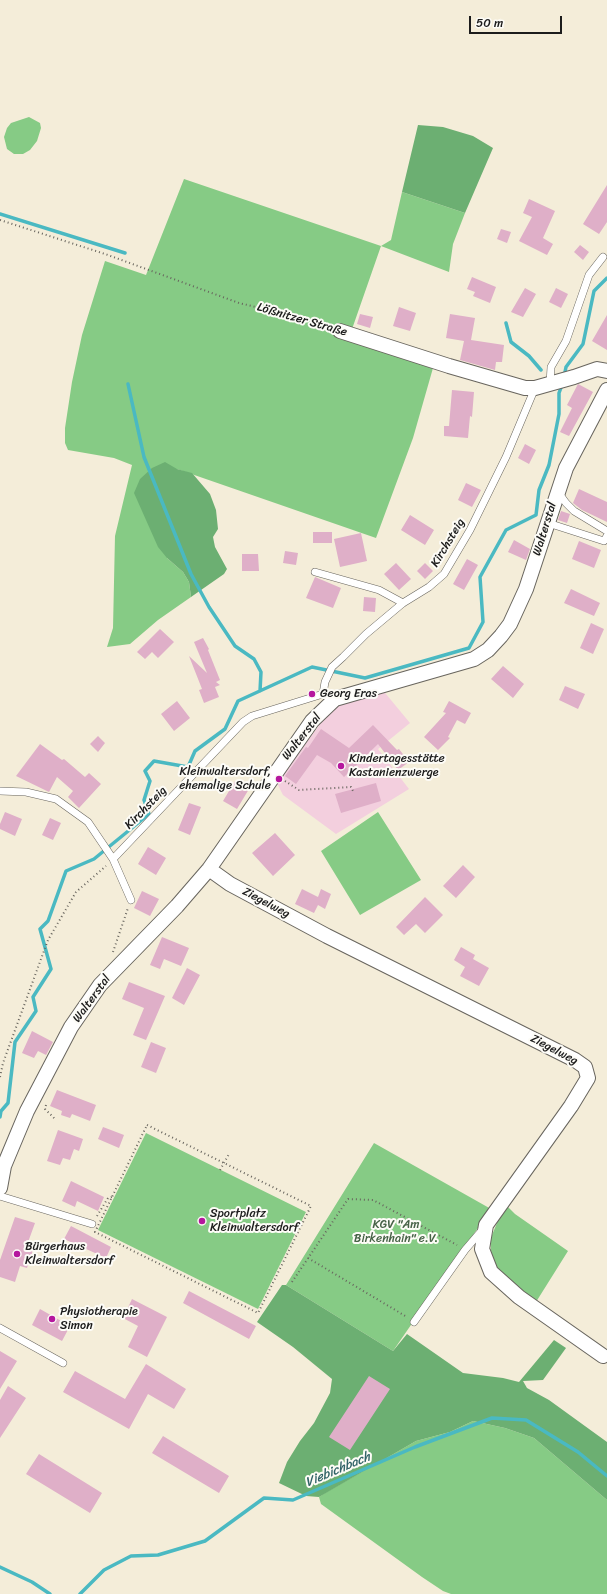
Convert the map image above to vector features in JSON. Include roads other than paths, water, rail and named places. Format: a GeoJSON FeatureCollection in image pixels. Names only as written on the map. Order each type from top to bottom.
{"type":"FeatureCollection","features":[{"type":"Feature","properties":{"kind":"street","name":"Lößnitzer Straße"},"geometry":{"type":"LineString","coordinates":[[340,331],[449,366],[525,388],[535,388],[554,383],[596,369],[607,371]]}},
{"type":"Feature","properties":{"kind":"street","name":"Walterstal"},"geometry":{"type":"LineString","coordinates":[[0,1188],[2,1165],[45,1074],[71,1027],[100,985],[111,972],[177,906],[209,869],[274,773],[329,696],[474,659],[488,650],[510,624],[526,589],[557,491],[566,468],[607,390]]}},
{"type":"Feature","properties":{"kind":"street","name":"Ziegelweg"},"geometry":{"type":"LineString","coordinates":[[209,869],[230,884],[327,936],[575,1060],[585,1067],[588,1078],[571,1106],[486,1224],[482,1249],[491,1272],[519,1296],[603,1356]]}},
{"type":"Feature","properties":{"kind":"lane"},"geometry":{"type":"LineString","coordinates":[[554,383],[551,367],[566,341],[589,275],[603,257]]}},
{"type":"Feature","properties":{"kind":"lane","name":"Kirchsteig"},"geometry":{"type":"LineString","coordinates":[[112,857],[243,722],[252,716],[329,696],[325,682],[332,667],[366,634],[403,603],[429,587],[444,574],[470,530],[506,457],[535,388]]}},
{"type":"Feature","properties":{"kind":"lane"},"geometry":{"type":"LineString","coordinates":[[557,491],[574,511],[607,531]]}},
{"type":"Feature","properties":{"kind":"lane"},"geometry":{"type":"LineString","coordinates":[[548,523],[604,541],[607,536]]}},
{"type":"Feature","properties":{"kind":"lane"},"geometry":{"type":"LineString","coordinates":[[314,572],[379,590],[403,603]]}},
{"type":"Feature","properties":{"kind":"lane"},"geometry":{"type":"LineString","coordinates":[[0,791],[26,792],[56,799],[88,822],[112,857],[131,900]]}},
{"type":"Feature","properties":{"kind":"lane"},"geometry":{"type":"LineString","coordinates":[[0,1196],[92,1224]]}},
{"type":"Feature","properties":{"kind":"lane"},"geometry":{"type":"LineString","coordinates":[[414,1322],[465,1250],[486,1224]]}},
{"type":"Feature","properties":{"kind":"lane"},"geometry":{"type":"LineString","coordinates":[[0,1328],[63,1363]]}},
{"type":"Feature","properties":{"kind":"waterway"},"geometry":{"type":"LineString","coordinates":[[0,214],[125,253]]}},
{"type":"Feature","properties":{"kind":"waterway"},"geometry":{"type":"LineString","coordinates":[[564,377],[566,367],[583,344],[594,291],[607,278]]}},
{"type":"Feature","properties":{"kind":"waterway"},"geometry":{"type":"LineString","coordinates":[[506,323],[511,342],[529,356],[541,370]]}},
{"type":"Feature","properties":{"kind":"waterway"},"geometry":{"type":"LineString","coordinates":[[128,384],[144,457],[191,574],[209,607],[235,646],[254,659],[261,672],[260,691]]}},
{"type":"Feature","properties":{"kind":"waterway"},"geometry":{"type":"LineString","coordinates":[[0,1117],[1,1111],[8,1103],[15,1042],[36,1011],[33,997],[51,969],[40,929],[48,921],[66,871],[94,859],[149,814],[144,800],[150,781],[145,771],[154,761],[188,767],[195,751],[225,729],[238,701],[312,667],[365,678],[469,648],[483,622],[480,577],[506,530],[536,515],[539,490],[549,465],[559,414],[559,393],[562,385]]}},
{"type":"Feature","properties":{"kind":"waterway","name":"Viebichbach"},"geometry":{"type":"LineString","coordinates":[[80,1594],[104,1570],[131,1556],[158,1555],[205,1541],[264,1498],[293,1500],[415,1447],[492,1418],[526,1420],[578,1452],[607,1476]]}},
{"type":"Feature","properties":{"kind":"waterway","name":"Viebichbach"},"geometry":{"type":"LineString","coordinates":[[0,1567],[32,1582],[50,1594]]}},
{"type":"Feature","properties":{"kind":"place","name":"Georg Eras"},"geometry":{"type":"Point","coordinates":[312,694]}},
{"type":"Feature","properties":{"kind":"place","name":"Kindertagesstätte Kastanienzwerge"},"geometry":{"type":"Point","coordinates":[341,766]}},
{"type":"Feature","properties":{"kind":"place","name":"Kleinwaltersdorf, ehemalige Schule"},"geometry":{"type":"Point","coordinates":[279,779]}},
{"type":"Feature","properties":{"kind":"place","name":"Sportplatz Kleinwaltersdorf"},"geometry":{"type":"Point","coordinates":[202,1221]}},
{"type":"Feature","properties":{"kind":"place","name":"Bürgerhaus Kleinwaltersdorf"},"geometry":{"type":"Point","coordinates":[17,1254]}},
{"type":"Feature","properties":{"kind":"place","name":"Physiotherapie Simon"},"geometry":{"type":"Point","coordinates":[52,1319]}},
{"type":"Feature","properties":{"kind":"park label","name":"KGV \"Am Birkenhain\" e.V."},"geometry":{"type":"Point","coordinates":[396,1232]}}]}
